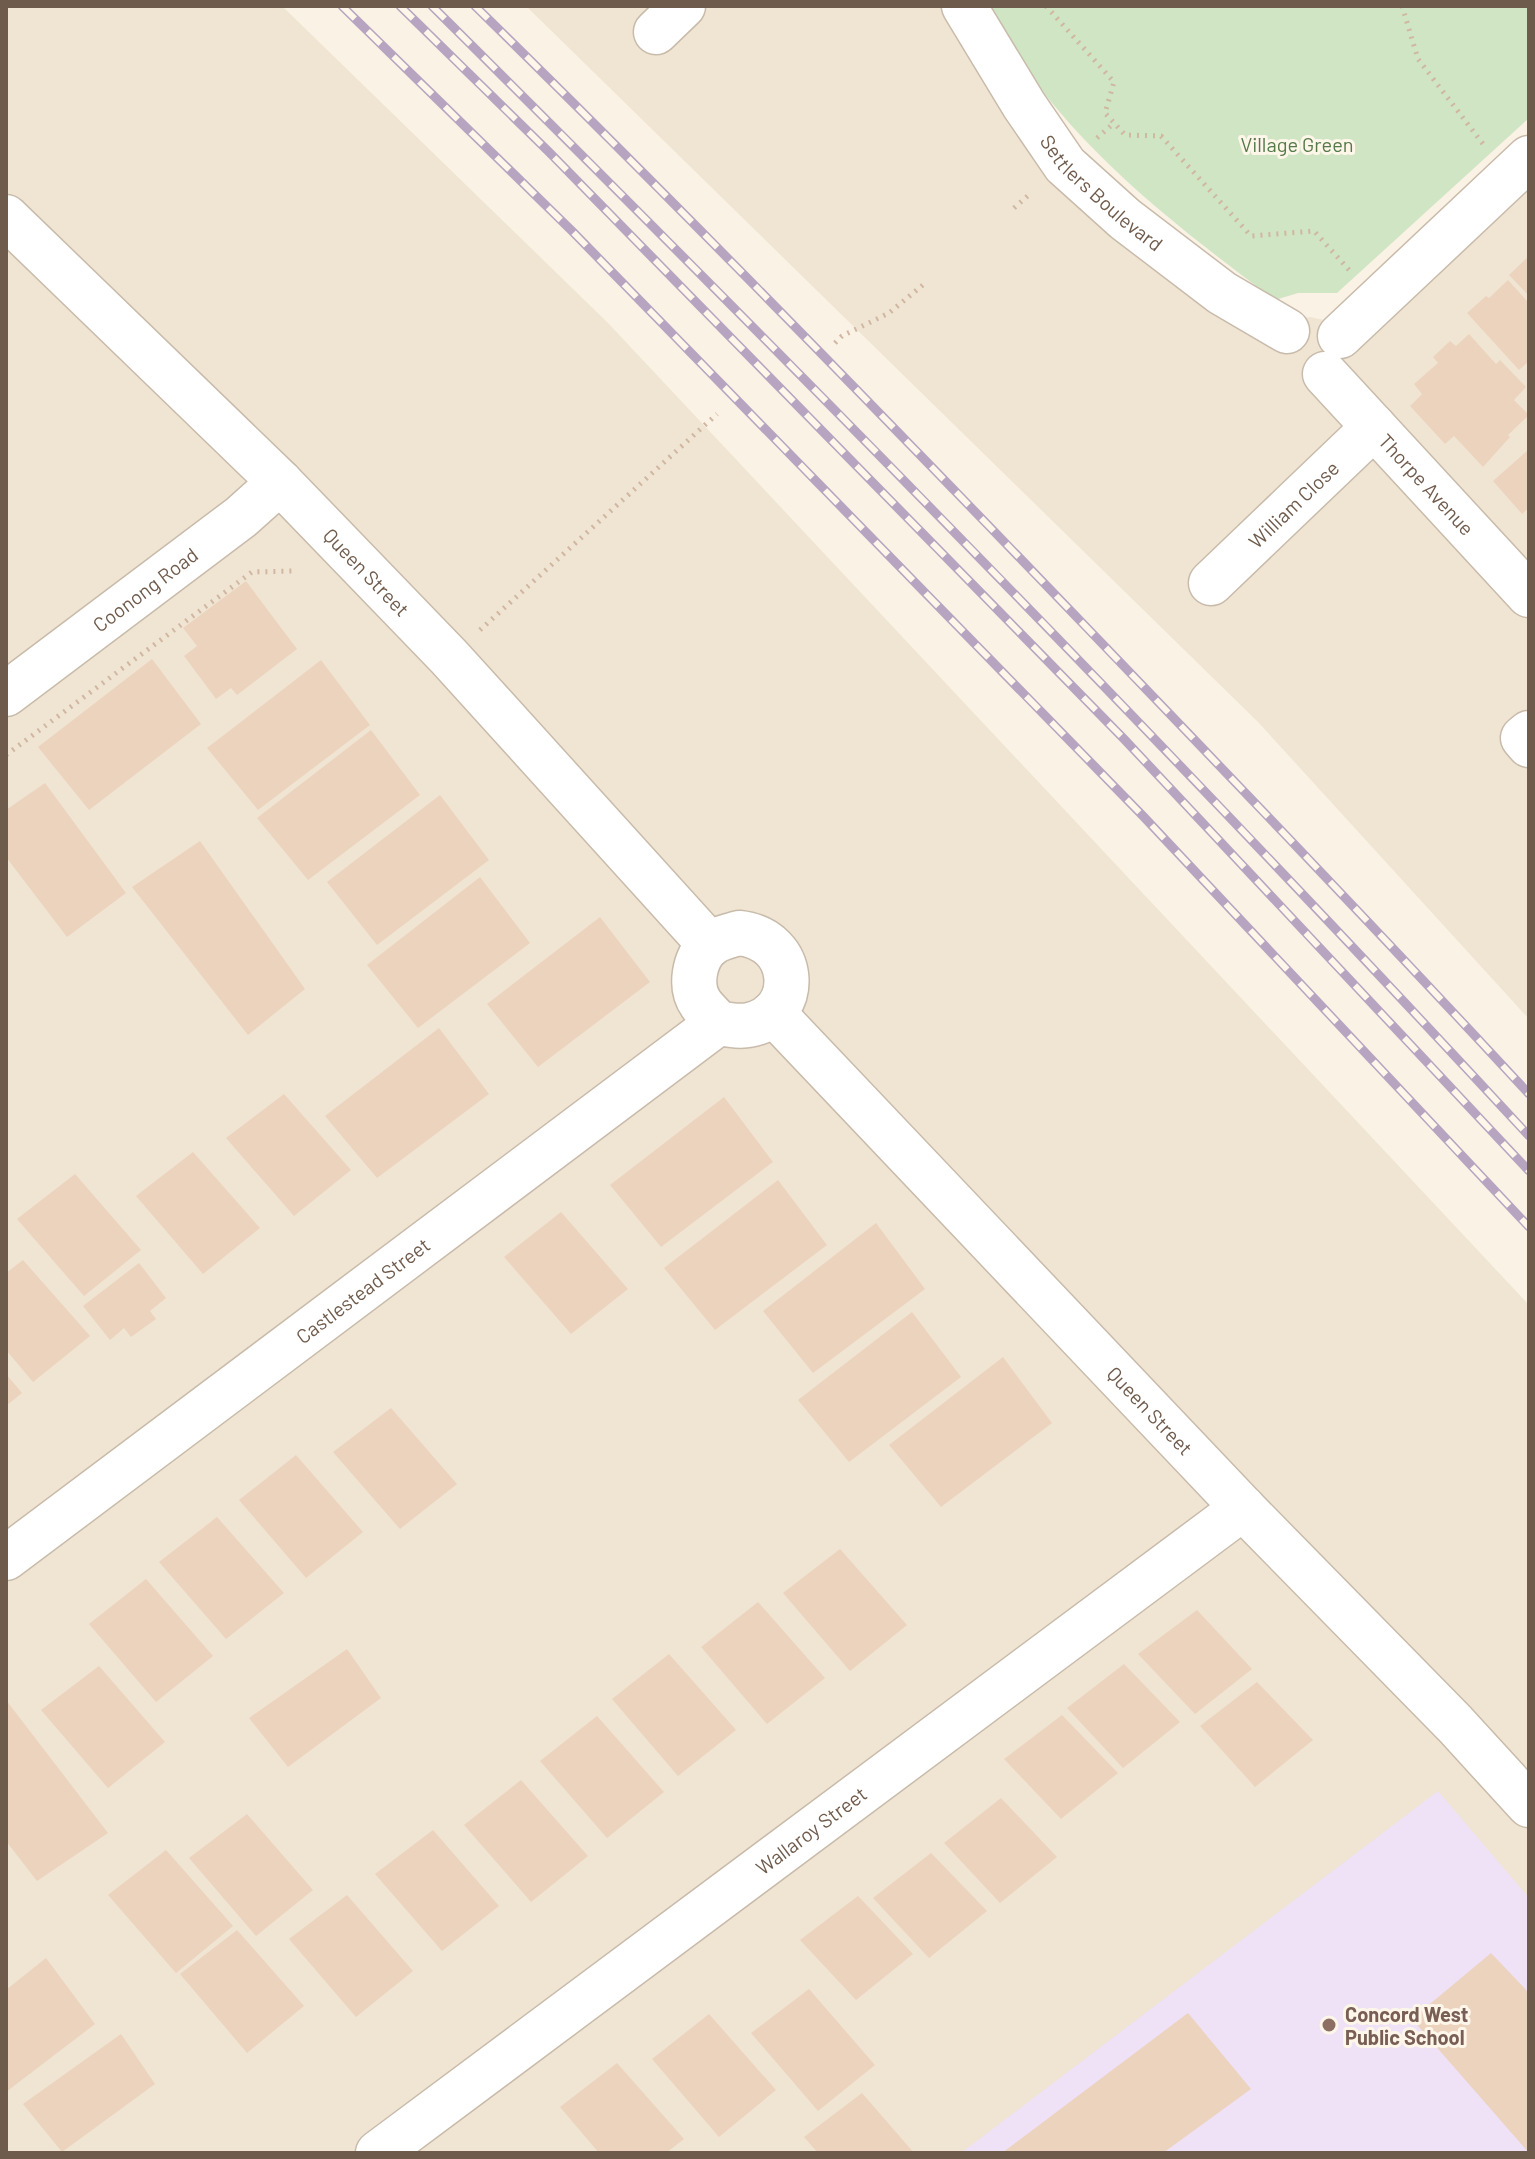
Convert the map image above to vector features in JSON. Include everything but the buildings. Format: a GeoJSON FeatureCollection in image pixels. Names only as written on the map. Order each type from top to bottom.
{"type":"FeatureCollection","features":[{"type":"Feature","properties":{"kind":"street","name":"Settlers Boulevard"},"geometry":{"type":"LineString","coordinates":[[964,6],[1024,105],[1065,165],[1125,219],[1222,293],[1287,331],[1284,350],[1291,366],[1307,375],[1333,355]]}},
{"type":"Feature","properties":{"kind":"street"},"geometry":{"type":"LineString","coordinates":[[1333,355],[1377,300],[1518,167]]}},
{"type":"Feature","properties":{"kind":"street","name":"Queen Street"},"geometry":{"type":"LineString","coordinates":[[6,217],[280,482],[449,657],[710,945]]}},
{"type":"Feature","properties":{"kind":"street","name":"Thorpe Avenue"},"geometry":{"type":"LineString","coordinates":[[1333,355],[1374,427],[1529,595]]}},
{"type":"Feature","properties":{"kind":"street","name":"William Close"},"geometry":{"type":"LineString","coordinates":[[1211,583],[1374,427]]}},
{"type":"Feature","properties":{"kind":"street","name":"Coonong Road"},"geometry":{"type":"LineString","coordinates":[[6,694],[228,527],[280,482]]}},
{"type":"Feature","properties":{"kind":"street"},"geometry":{"type":"LineString","coordinates":[[1529,733],[1523,738],[1529,745]]}},
{"type":"Feature","properties":{"kind":"street"},"geometry":{"type":"LineString","coordinates":[[739,933],[755,935],[780,954],[786,969],[787,984],[782,1000],[773,1013],[749,1026],[718,1023],[699,1002],[695,987],[694,972],[700,957],[710,945],[723,937],[739,933]]}},
{"type":"Feature","properties":{"kind":"street","name":"Queen Street"},"geometry":{"type":"LineString","coordinates":[[773,1013],[1243,1508],[1455,1724],[1529,1805]]}},
{"type":"Feature","properties":{"kind":"street","name":"Castlestead Street"},"geometry":{"type":"LineString","coordinates":[[6,1558],[718,1023]]}},
{"type":"Feature","properties":{"kind":"street","name":"Wallaroy Street"},"geometry":{"type":"LineString","coordinates":[[378,2153],[1243,1508]]}},
{"type":"Feature","properties":{"kind":"path"},"geometry":{"type":"LineString","coordinates":[[1046,6],[1114,82],[1105,113],[1125,135],[1161,136],[1251,236],[1314,231],[1377,300]]}},
{"type":"Feature","properties":{"kind":"path"},"geometry":{"type":"LineString","coordinates":[[1402,6],[1418,59],[1518,167]]}},
{"type":"Feature","properties":{"kind":"path"},"geometry":{"type":"LineString","coordinates":[[835,343],[842,336],[889,313],[924,284]]}},
{"type":"Feature","properties":{"kind":"path"},"geometry":{"type":"LineString","coordinates":[[449,657],[717,414]]}},
{"type":"Feature","properties":{"kind":"path"},"geometry":{"type":"LineString","coordinates":[[6,755],[252,572],[294,571]]}},
{"type":"Feature","properties":{"kind":"shaded area"},"geometry":{"type":"Polygon","coordinates":[[[6,6],[282,6],[608,323],[1529,1305],[1529,2153],[6,2153],[6,6]]]}},
{"type":"Feature","properties":{"kind":"shaded area"},"geometry":{"type":"Polygon","coordinates":[[[526,6],[964,6],[1065,165],[1301,319],[1310,317],[1328,321],[1529,158],[1529,1019],[1258,722],[526,6]]]}},
{"type":"Feature","properties":{"kind":"shaded area","name":"Concord West Public School"},"geometry":{"type":"Polygon","coordinates":[[[1438,1791],[1529,1898],[1529,2153],[961,2153],[1438,1791]]]}},
{"type":"Feature","properties":{"kind":"green space","name":"Village Green"},"geometry":{"type":"Polygon","coordinates":[[[986,6],[1529,6],[1529,118],[1337,293],[1298,293],[1275,300],[1152,203],[1078,133],[1014,52],[986,6]]]}},
{"type":"Feature","properties":{"kind":"railway"},"geometry":{"type":"LineString","coordinates":[[342,6],[572,231],[1143,816],[1529,1227]]}},
{"type":"Feature","properties":{"kind":"railway"},"geometry":{"type":"LineString","coordinates":[[400,6],[549,152],[1124,739],[1529,1171]]}},
{"type":"Feature","properties":{"kind":"railway"},"geometry":{"type":"LineString","coordinates":[[432,6],[987,565],[1260,849],[1529,1136]]}},
{"type":"Feature","properties":{"kind":"railway"},"geometry":{"type":"LineString","coordinates":[[475,6],[948,484],[1402,957],[1529,1094]]}},
{"type":"Feature","properties":{"kind":"place","name":"Concord West Public School"},"geometry":{"type":"Point","coordinates":[1329,2025]}}]}
